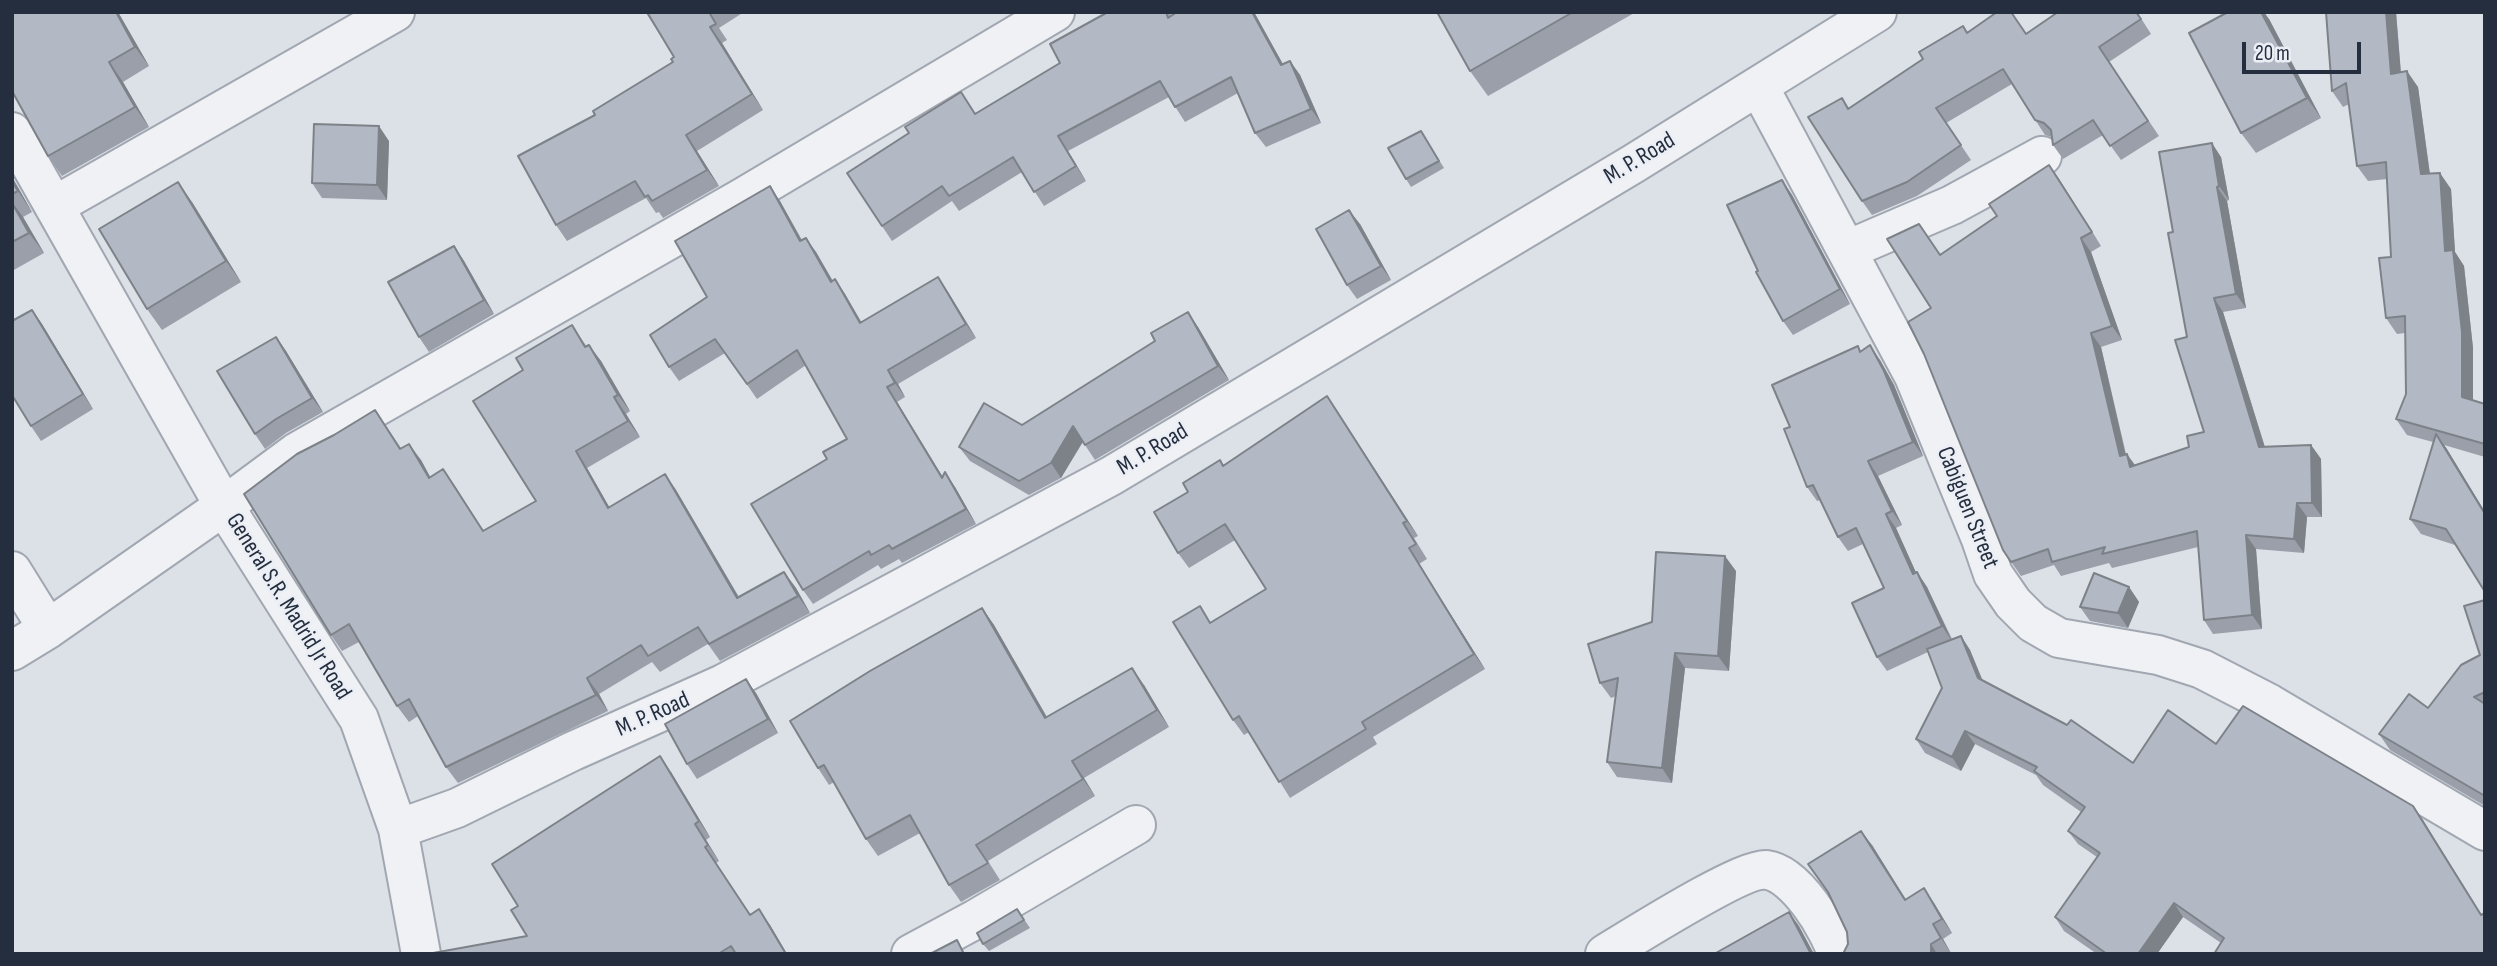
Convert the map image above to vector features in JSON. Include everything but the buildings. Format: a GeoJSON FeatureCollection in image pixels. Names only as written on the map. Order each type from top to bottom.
{"type":"FeatureCollection","features":[{"type":"Feature","properties":{"kind":"street"},"geometry":{"type":"LineString","coordinates":[[55,205],[395,12]]}},
{"type":"Feature","properties":{"kind":"street"},"geometry":{"type":"LineString","coordinates":[[12,132],[224,506],[297,452],[742,198],[1055,12]]}},
{"type":"Feature","properties":{"kind":"street","name":"M. P. Road"},"geometry":{"type":"LineString","coordinates":[[398,829],[477,799],[573,751],[723,684],[1111,476],[1759,88],[1877,12]]}},
{"type":"Feature","properties":{"kind":"street","name":"Cabiguen Street"},"geometry":{"type":"LineString","coordinates":[[1759,88],[1914,376],[1982,539],[1993,574],[2013,603],[2033,624],[2059,638],[2158,655],[2202,669],[2270,704],[2485,831]]}},
{"type":"Feature","properties":{"kind":"street"},"geometry":{"type":"LineString","coordinates":[[1847,250],[1952,205],[2042,156]]}},
{"type":"Feature","properties":{"kind":"street","name":"General S.R. Madrid Jr Road"},"geometry":{"type":"LineString","coordinates":[[12,651],[48,629],[224,506],[359,719],[398,829],[421,954]]}},
{"type":"Feature","properties":{"kind":"street"},"geometry":{"type":"LineString","coordinates":[[12,571],[48,629]]}},
{"type":"Feature","properties":{"kind":"street"},"geometry":{"type":"LineString","coordinates":[[911,954],[1136,825]]}},
{"type":"Feature","properties":{"kind":"street"},"geometry":{"type":"LineString","coordinates":[[1605,954],[1726,883],[1764,870],[1780,874],[1796,886],[1833,940],[1837,954]]}}]}
